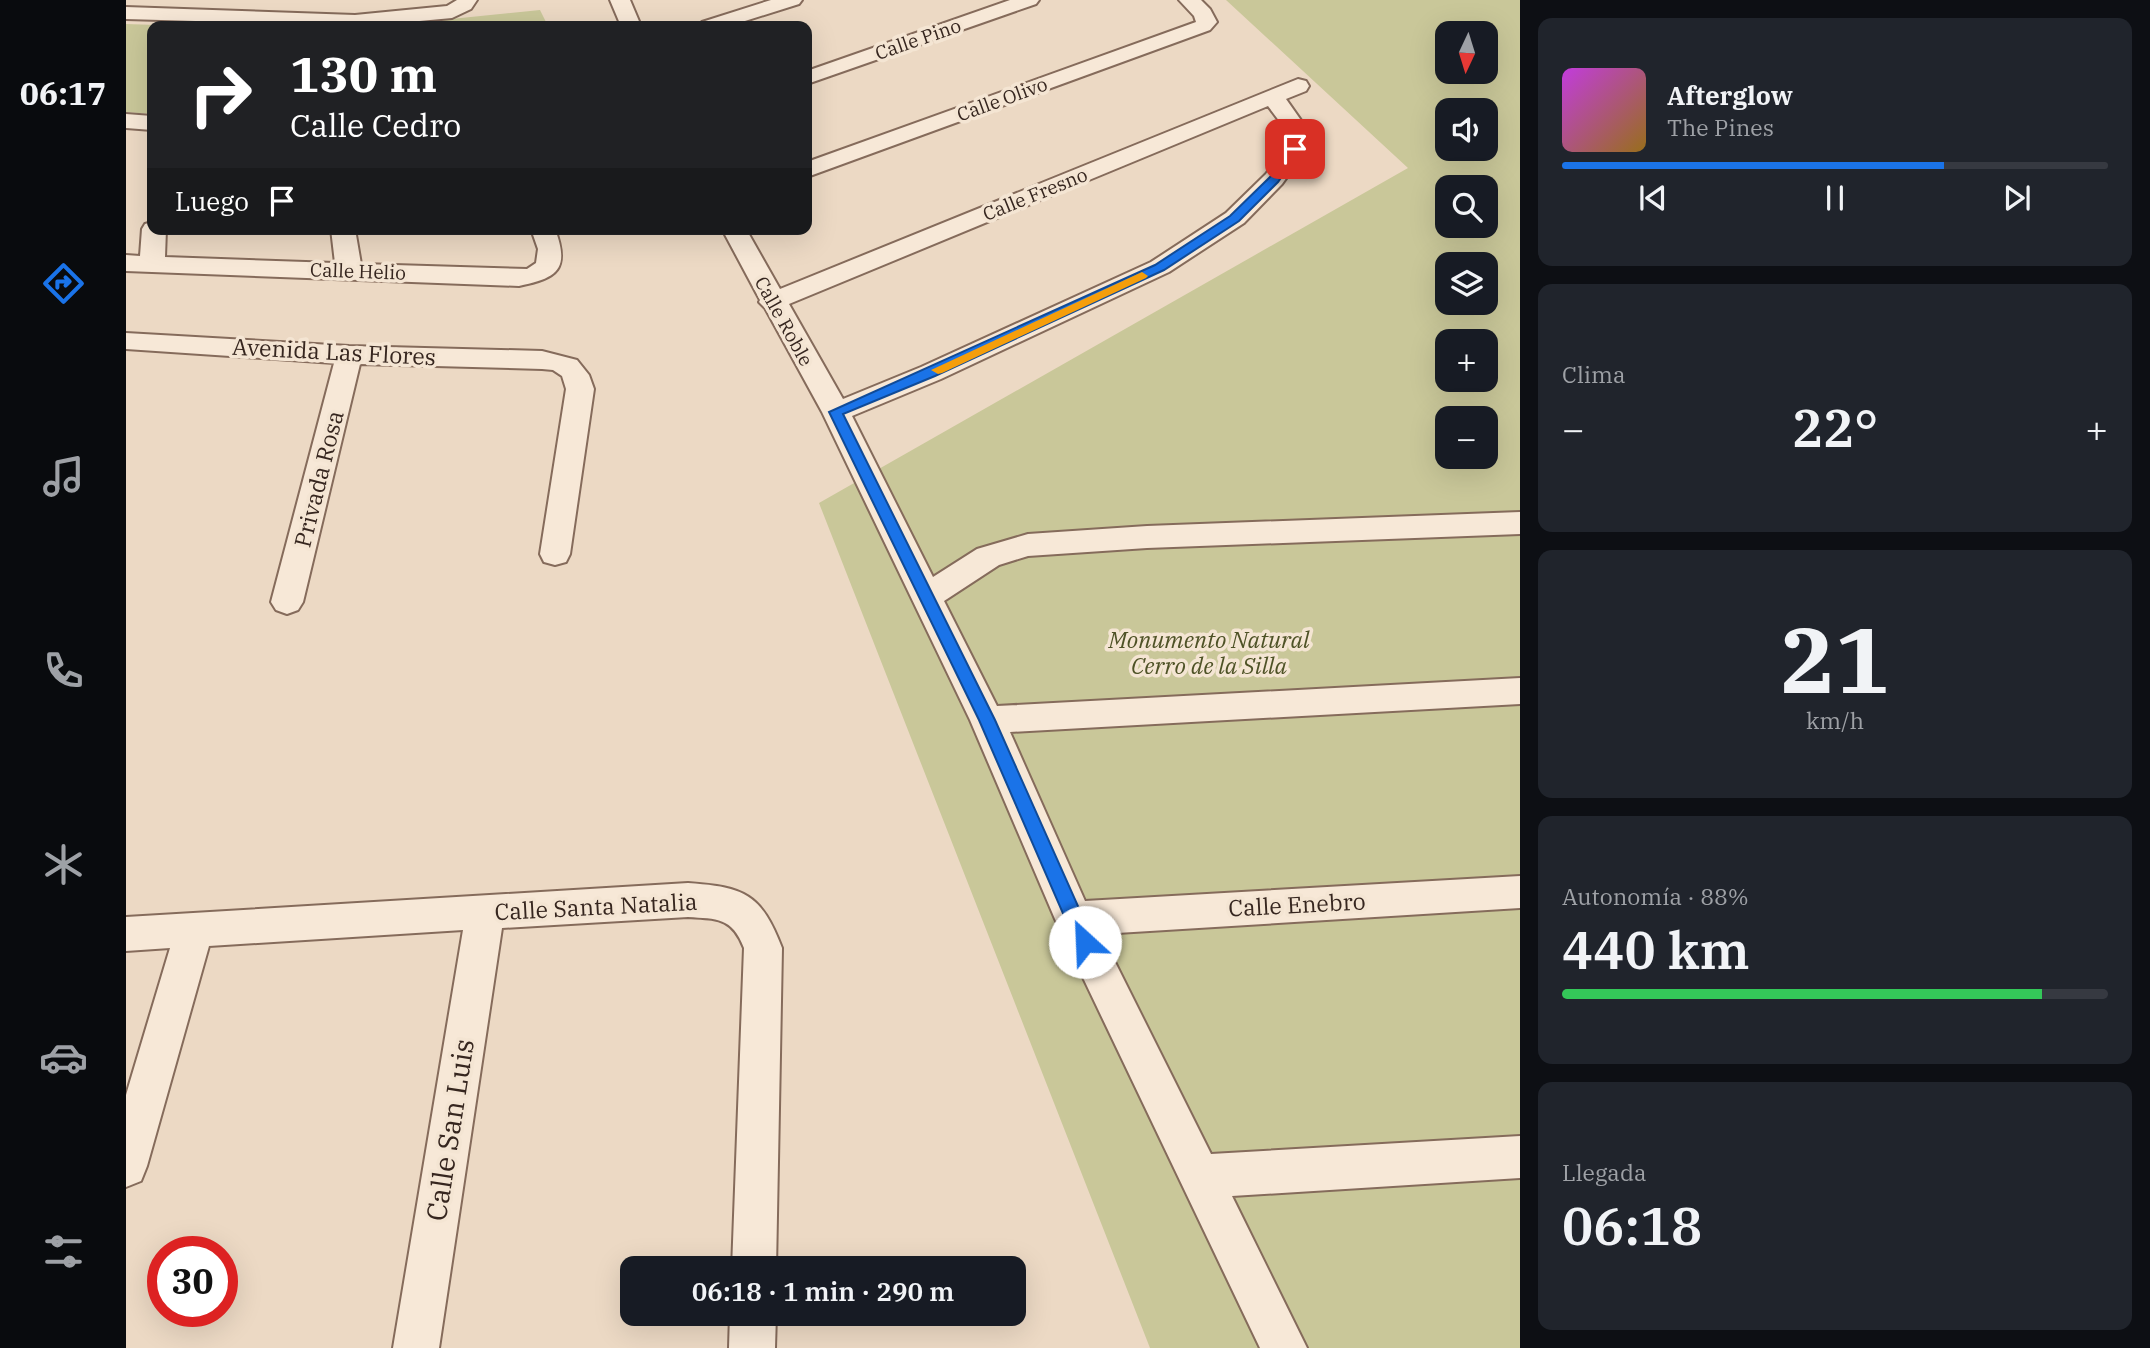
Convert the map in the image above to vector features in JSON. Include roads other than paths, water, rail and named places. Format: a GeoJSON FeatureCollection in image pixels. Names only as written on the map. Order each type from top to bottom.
{"type":"FeatureCollection","features":[{"type":"Feature","properties":{"kind":"street"},"geometry":{"type":"LineString","coordinates":[[139,9],[311,10],[355,21],[452,12],[467,0]]}},
{"type":"Feature","properties":{"kind":"street"},"geometry":{"type":"LineString","coordinates":[[620,0],[629,21]]}},
{"type":"Feature","properties":{"kind":"street"},"geometry":{"type":"LineString","coordinates":[[725,21],[792,0]]}},
{"type":"Feature","properties":{"kind":"street","name":"Calle Pino"},"geometry":{"type":"LineString","coordinates":[[812,76],[1029,0]]}},
{"type":"Feature","properties":{"kind":"street","name":"Calle Olivo"},"geometry":{"type":"LineString","coordinates":[[812,168],[1196,29],[1207,22],[1189,0]]}},
{"type":"Feature","properties":{"kind":"street","name":"Calle Fresno"},"geometry":{"type":"LineString","coordinates":[[772,302],[1298,86]]}},
{"type":"Feature","properties":{"kind":"street"},"geometry":{"type":"LineString","coordinates":[[836,412],[931,373],[1160,267],[1225,225],[1274,179],[1295,149],[1294,126],[1273,96]]}},
{"type":"Feature","properties":{"kind":"street"},"geometry":{"type":"LineString","coordinates":[[126,121],[147,123]]}},
{"type":"Feature","properties":{"kind":"street"},"geometry":{"type":"LineString","coordinates":[[152,264],[154,235]]}},
{"type":"Feature","properties":{"kind":"street"},"geometry":{"type":"LineString","coordinates":[[344,235],[349,271]]}},
{"type":"Feature","properties":{"kind":"street","name":"Calle Helio"},"geometry":{"type":"LineString","coordinates":[[126,262],[529,276],[544,271],[550,261],[550,248],[545,235]]}},
{"type":"Feature","properties":{"kind":"street","name":"Calle Roble"},"geometry":{"type":"LineString","coordinates":[[737,235],[772,302],[836,412],[987,720],[1074,919],[1284,1348]]}},
{"type":"Feature","properties":{"kind":"street","name":"Avenida Las Flores"},"geometry":{"type":"LineString","coordinates":[[126,341],[349,355],[541,360],[568,365],[575,370],[580,389],[555,554]]}},
{"type":"Feature","properties":{"kind":"street","name":"Privada Rosa"},"geometry":{"type":"LineString","coordinates":[[287,602],[349,355]]}},
{"type":"Feature","properties":{"kind":"street"},"geometry":{"type":"LineString","coordinates":[[926,597],[988,557],[1028,545],[1147,537],[1520,523]]}},
{"type":"Feature","properties":{"kind":"street"},"geometry":{"type":"LineString","coordinates":[[987,720],[1520,691]]}},
{"type":"Feature","properties":{"kind":"street","name":"Calle Enebro"},"geometry":{"type":"LineString","coordinates":[[1074,919],[1520,892]]}},
{"type":"Feature","properties":{"kind":"street","name":"Calle Santa Natalia"},"geometry":{"type":"LineString","coordinates":[[126,934],[688,900],[720,902],[742,909],[756,926],[764,948],[754,1256]]}},
{"type":"Feature","properties":{"kind":"street","name":"Calle San Luis"},"geometry":{"type":"LineString","coordinates":[[416,1348],[485,912]]}},
{"type":"Feature","properties":{"kind":"street"},"geometry":{"type":"LineString","coordinates":[[126,1166],[195,928]]}},
{"type":"Feature","properties":{"kind":"street"},"geometry":{"type":"LineString","coordinates":[[1200,1176],[1520,1157]]}},
{"type":"Feature","properties":{"kind":"street"},"geometry":{"type":"LineString","coordinates":[[752,1348],[753,1326]]}},
{"type":"Feature","properties":{"kind":"park label","name":"Monumento Natural Cerro de la Silla"},"geometry":{"type":"Point","coordinates":[1209,653]}}]}
